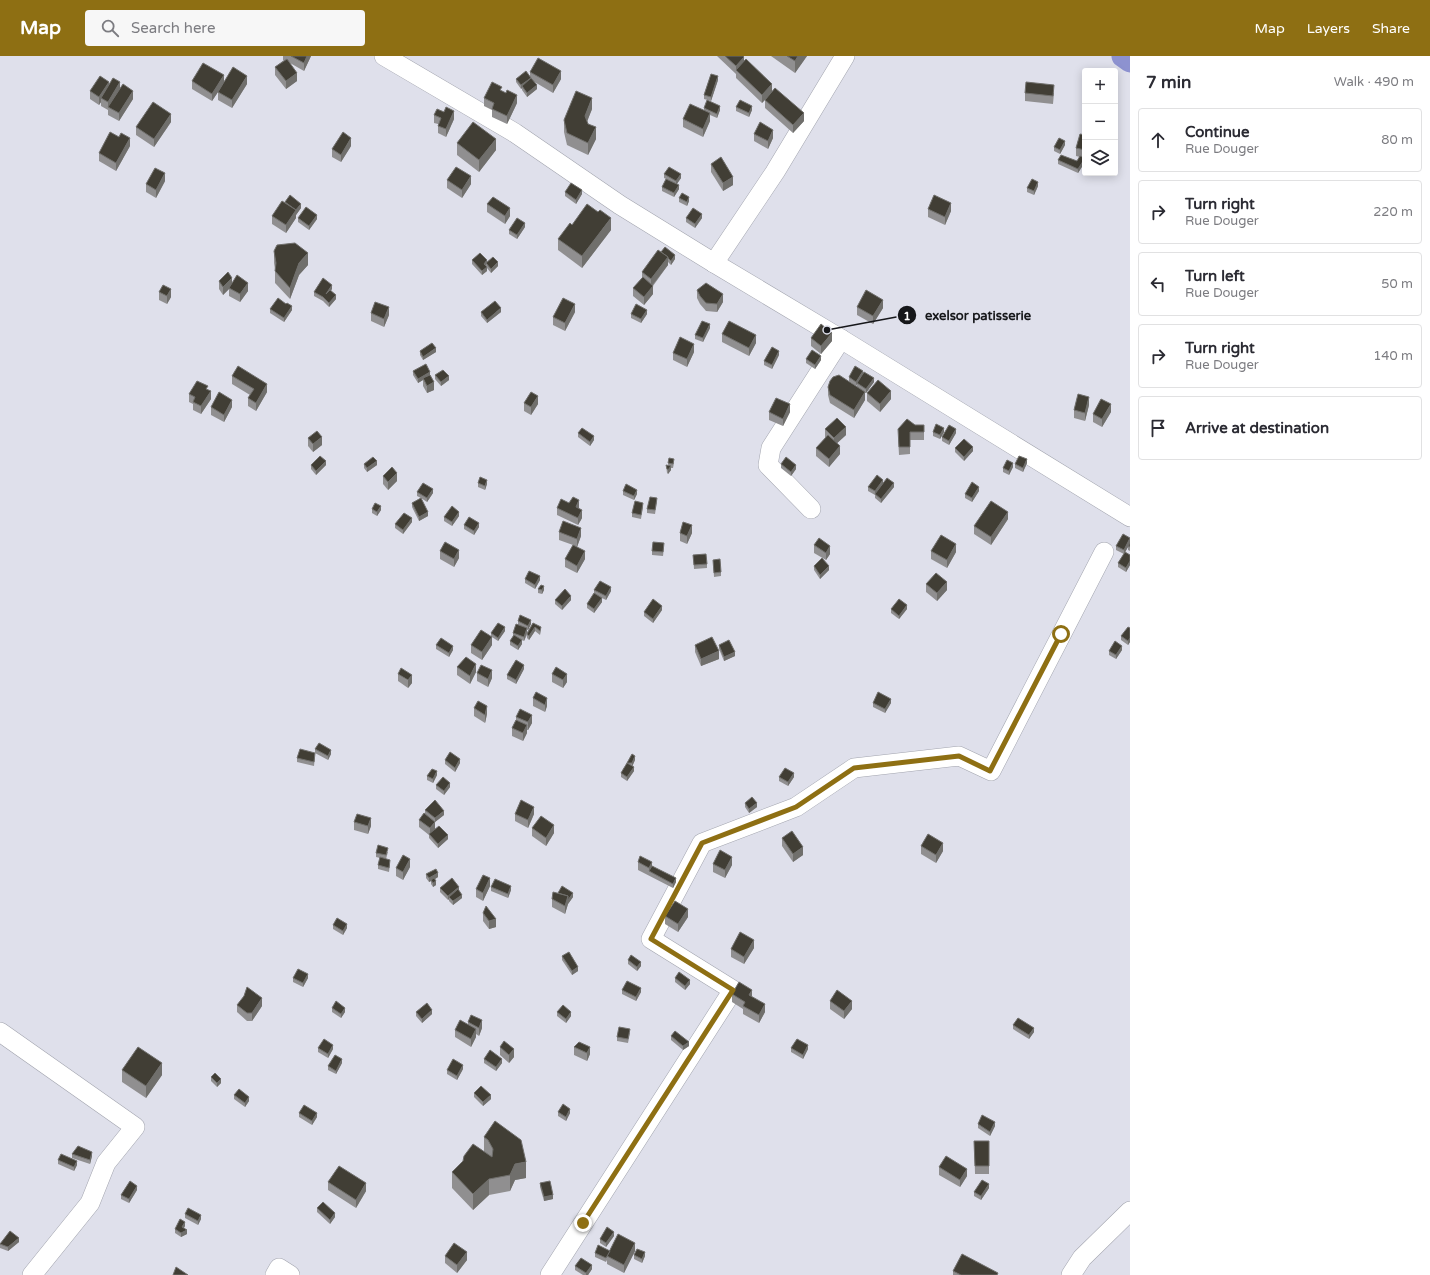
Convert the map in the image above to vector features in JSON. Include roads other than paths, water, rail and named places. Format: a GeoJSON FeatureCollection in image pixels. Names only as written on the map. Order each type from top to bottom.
{"type":"FeatureCollection","features":[{"type":"Feature","properties":{"kind":"street"},"geometry":{"type":"LineString","coordinates":[[384,56],[515,133],[620,205],[1130,517]]}},
{"type":"Feature","properties":{"kind":"street"},"geometry":{"type":"LineString","coordinates":[[714,263],[775,172],[845,56]]}},
{"type":"Feature","properties":{"kind":"street"},"geometry":{"type":"LineString","coordinates":[[811,509],[768,465],[771,448],[841,339]]}},
{"type":"Feature","properties":{"kind":"street"},"geometry":{"type":"LineString","coordinates":[[550,1275],[733,990],[651,939],[702,843],[796,807],[854,768],[959,756],[990,771],[1104,552]]}},
{"type":"Feature","properties":{"kind":"street"},"geometry":{"type":"LineString","coordinates":[[0,1032],[135,1127],[106,1163],[90,1203],[32,1275]]}},
{"type":"Feature","properties":{"kind":"street"},"geometry":{"type":"LineString","coordinates":[[1071,1275],[1082,1258],[1130,1211]]}},
{"type":"Feature","properties":{"kind":"street"},"geometry":{"type":"LineString","coordinates":[[274,1275],[278,1268],[290,1275]]}},
{"type":"Feature","properties":{"kind":"waterway"},"geometry":{"type":"LineString","coordinates":[[1123,56],[1130,61]]}},
{"type":"Feature","properties":{"kind":"place","name":"exelsor patisserie"},"geometry":{"type":"Point","coordinates":[827,330]}}]}
